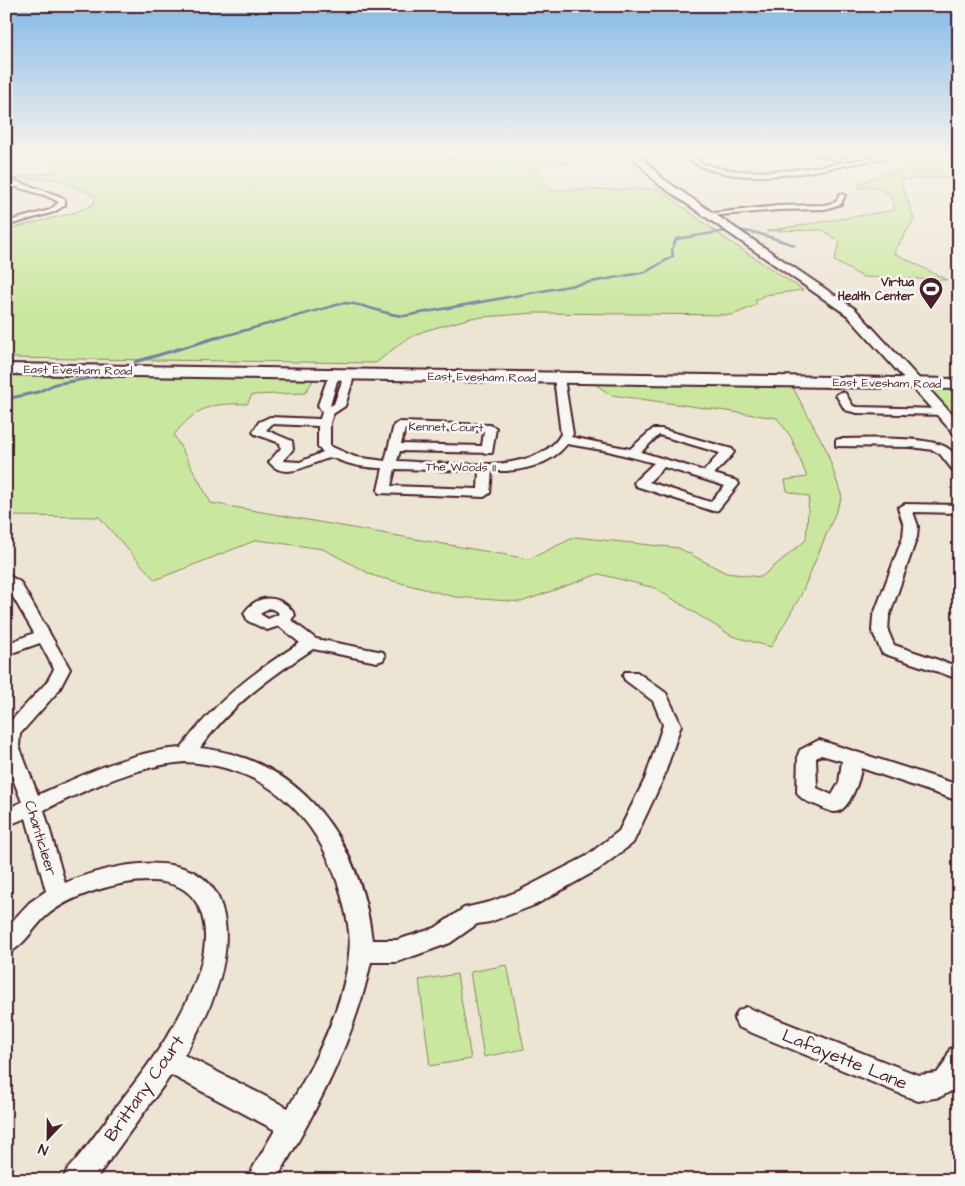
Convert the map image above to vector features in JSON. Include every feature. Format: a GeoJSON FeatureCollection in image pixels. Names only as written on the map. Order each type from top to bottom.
{"type":"FeatureCollection","features":[{"type":"Feature","properties":{"kind":"main road","name":"East Evesham Road"},"geometry":{"type":"LineString","coordinates":[[6,369],[959,384]]}},
{"type":"Feature","properties":{"kind":"street"},"geometry":{"type":"LineString","coordinates":[[6,224],[52,211],[60,206]]}},
{"type":"Feature","properties":{"kind":"street"},"geometry":{"type":"LineString","coordinates":[[698,206],[851,312],[959,430]]}},
{"type":"Feature","properties":{"kind":"street"},"geometry":{"type":"LineString","coordinates":[[710,214],[778,208],[827,206]]}},
{"type":"Feature","properties":{"kind":"street"},"geometry":{"type":"LineString","coordinates":[[332,452],[324,447],[326,418],[338,406],[348,380],[340,374]]}},
{"type":"Feature","properties":{"kind":"street"},"geometry":{"type":"LineString","coordinates":[[559,378],[567,434],[565,440],[602,444],[633,453],[733,484],[713,507],[640,483],[662,462]]}},
{"type":"Feature","properties":{"kind":"street"},"geometry":{"type":"LineString","coordinates":[[841,395],[848,406],[857,410],[943,412]]}},
{"type":"Feature","properties":{"kind":"street"},"geometry":{"type":"LineString","coordinates":[[326,418],[270,420],[259,428],[259,432],[286,441],[287,449],[275,462],[280,466],[286,467],[311,462],[332,452]]}},
{"type":"Feature","properties":{"kind":"street","name":"Kennet Court"},"geometry":{"type":"LineString","coordinates":[[395,447],[488,450],[490,428],[400,426],[384,490],[484,493],[486,467]]}},
{"type":"Feature","properties":{"kind":"street"},"geometry":{"type":"LineString","coordinates":[[633,453],[657,431],[728,452],[706,476]]}},
{"type":"Feature","properties":{"kind":"street","name":"The Woods II"},"geometry":{"type":"LineString","coordinates":[[332,452],[355,462],[390,465],[503,468],[536,462],[550,456],[559,449],[565,440]]}},
{"type":"Feature","properties":{"kind":"street"},"geometry":{"type":"LineString","coordinates":[[840,443],[919,444],[934,447],[944,450],[959,470]]}},
{"type":"Feature","properties":{"kind":"street"},"geometry":{"type":"LineString","coordinates":[[959,509],[904,508],[911,526],[910,537],[881,617],[880,631],[888,649],[959,674]]}},
{"type":"Feature","properties":{"kind":"street","name":"Chanticleer"},"geometry":{"type":"LineString","coordinates":[[6,578],[15,585],[62,669],[53,686],[16,725],[11,734],[10,746],[32,807],[58,895]]}},
{"type":"Feature","properties":{"kind":"street"},"geometry":{"type":"LineString","coordinates":[[281,620],[311,643],[377,656]]}},
{"type":"Feature","properties":{"kind":"street"},"geometry":{"type":"LineString","coordinates":[[6,650],[43,636]]}},
{"type":"Feature","properties":{"kind":"street"},"geometry":{"type":"LineString","coordinates":[[186,755],[204,728],[233,696],[262,673],[311,643]]}},
{"type":"Feature","properties":{"kind":"street"},"geometry":{"type":"LineString","coordinates":[[361,950],[397,951],[442,936],[472,915],[490,912],[527,898],[592,863],[626,837],[654,779],[672,725],[660,697],[631,676]]}},
{"type":"Feature","properties":{"kind":"street"},"geometry":{"type":"LineString","coordinates":[[6,818],[131,765],[167,756],[186,755],[220,758],[257,770],[285,787],[314,814],[339,853],[356,907],[361,950],[350,1004],[320,1076],[260,1180]]}},
{"type":"Feature","properties":{"kind":"street"},"geometry":{"type":"LineString","coordinates":[[851,758],[959,792]]}},
{"type":"Feature","properties":{"kind":"street","name":"Brittany Court"},"geometry":{"type":"LineString","coordinates":[[6,944],[38,909],[58,895],[94,882],[135,873],[157,870],[182,876],[203,890],[212,908],[215,936],[209,977],[192,1018],[168,1060],[77,1180]]}},
{"type":"Feature","properties":{"kind":"street","name":"Lafayette Lane"},"geometry":{"type":"LineString","coordinates":[[746,1019],[918,1088],[939,1086],[953,1076],[959,1058]]}},
{"type":"Feature","properties":{"kind":"street"},"geometry":{"type":"LineString","coordinates":[[168,1060],[293,1125]]}},
{"type":"Feature","properties":{"kind":"green space"},"geometry":{"type":"Polygon","coordinates":[[[89,206],[682,206],[723,237],[803,290],[765,295],[756,300],[756,305],[733,315],[535,313],[471,318],[424,331],[402,342],[376,363],[6,358],[6,230],[76,212],[89,206]]]}},
{"type":"Feature","properties":{"kind":"green space"},"geometry":{"type":"Polygon","coordinates":[[[894,206],[909,206],[914,219],[894,253],[947,280],[863,277],[834,261],[840,242],[823,230],[766,231],[895,210],[894,206]]]}},
{"type":"Feature","properties":{"kind":"green space"},"geometry":{"type":"Polygon","coordinates":[[[6,368],[317,374],[305,393],[252,395],[247,404],[224,404],[206,408],[182,425],[174,435],[211,503],[529,559],[575,537],[679,548],[726,573],[761,577],[806,540],[809,497],[787,491],[785,480],[807,477],[791,437],[777,418],[611,395],[586,378],[790,382],[826,449],[842,497],[801,595],[771,647],[732,636],[655,588],[599,574],[521,602],[455,597],[374,576],[323,549],[257,540],[155,580],[99,517],[6,516],[6,368]]]}},
{"type":"Feature","properties":{"kind":"green space"},"geometry":{"type":"Polygon","coordinates":[[[918,384],[959,384],[959,431],[918,384]]]}},
{"type":"Feature","properties":{"kind":"green space"},"geometry":{"type":"Polygon","coordinates":[[[507,965],[524,1049],[484,1057],[470,972],[507,965]]]}},
{"type":"Feature","properties":{"kind":"green space"},"geometry":{"type":"Polygon","coordinates":[[[457,974],[471,1059],[430,1066],[419,980],[457,974]]]}},
{"type":"Feature","properties":{"kind":"waterway"},"geometry":{"type":"LineString","coordinates":[[736,230],[752,232]]}},
{"type":"Feature","properties":{"kind":"waterway"},"geometry":{"type":"LineString","coordinates":[[217,338],[344,303],[404,316],[646,272],[673,256],[672,250],[676,239],[726,231],[718,232]]}},
{"type":"Feature","properties":{"kind":"waterway"},"geometry":{"type":"LineString","coordinates":[[743,231],[757,233],[794,245]]}},
{"type":"Feature","properties":{"kind":"waterway"},"geometry":{"type":"LineString","coordinates":[[135,362],[222,336]]}},
{"type":"Feature","properties":{"kind":"waterway"},"geometry":{"type":"LineString","coordinates":[[6,399],[38,392],[55,384],[103,376]]}},
{"type":"Feature","properties":{"kind":"place","name":"Virtua Health Center"},"geometry":{"type":"Point","coordinates":[931,310]}}]}
